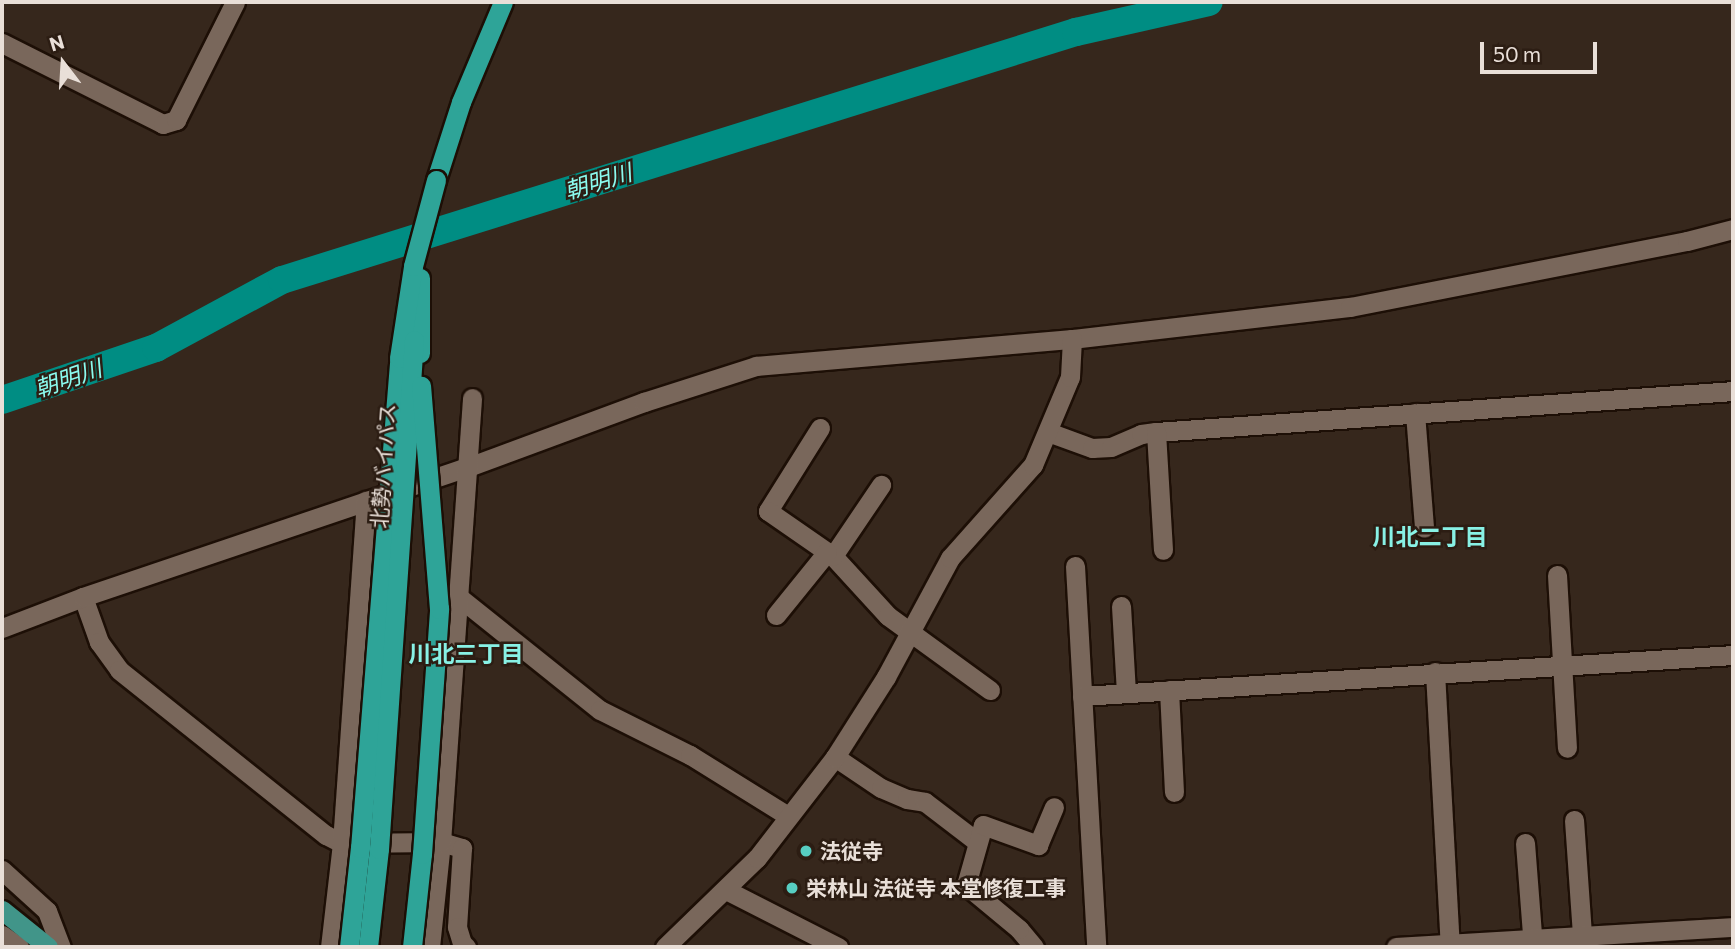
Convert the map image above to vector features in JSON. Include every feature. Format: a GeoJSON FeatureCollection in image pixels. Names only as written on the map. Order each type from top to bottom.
{"type":"FeatureCollection","features":[{"type":"Feature","properties":{"kind":"highway","name":"北勢バイパス"},"geometry":{"type":"LineString","coordinates":[[368,947],[379,849],[420,266],[436,180],[461,102],[503,2]]}},
{"type":"Feature","properties":{"kind":"highway"},"geometry":{"type":"LineString","coordinates":[[349,947],[360,848],[399,358],[413,266],[436,180]]}},
{"type":"Feature","properties":{"kind":"highway"},"geometry":{"type":"LineString","coordinates":[[412,947],[422,854],[439,609],[421,388],[420,266]]}},
{"type":"Feature","properties":{"kind":"main road"},"geometry":{"type":"LineString","coordinates":[[2,910],[48,947]]}},
{"type":"Feature","properties":{"kind":"street"},"geometry":{"type":"LineString","coordinates":[[2,43],[163,124],[176,120],[234,2]]}},
{"type":"Feature","properties":{"kind":"street"},"geometry":{"type":"LineString","coordinates":[[2,628],[83,597],[468,467],[644,402],[756,366],[1072,339],[1350,307],[1687,241],[1733,229]]}},
{"type":"Feature","properties":{"kind":"street"},"geometry":{"type":"LineString","coordinates":[[665,947],[757,858],[835,757],[886,677],[950,558],[1028,472],[1042,449],[1070,377],[1072,339]]}},
{"type":"Feature","properties":{"kind":"street"},"geometry":{"type":"LineString","coordinates":[[1048,432],[1092,449],[1111,447],[1141,434],[1156,432],[1733,391]]}},
{"type":"Feature","properties":{"kind":"street"},"geometry":{"type":"LineString","coordinates":[[430,947],[460,598],[472,398]]}},
{"type":"Feature","properties":{"kind":"street"},"geometry":{"type":"LineString","coordinates":[[1415,413],[1424,528]]}},
{"type":"Feature","properties":{"kind":"street"},"geometry":{"type":"LineString","coordinates":[[820,428],[768,511],[830,554],[888,616],[990,690]]}},
{"type":"Feature","properties":{"kind":"street"},"geometry":{"type":"LineString","coordinates":[[1156,432],[1163,550]]}},
{"type":"Feature","properties":{"kind":"street"},"geometry":{"type":"LineString","coordinates":[[776,615],[830,554],[881,485]]}},
{"type":"Feature","properties":{"kind":"street"},"geometry":{"type":"LineString","coordinates":[[330,947],[342,842],[366,501]]}},
{"type":"Feature","properties":{"kind":"street"},"geometry":{"type":"LineString","coordinates":[[1075,566],[1096,947]]}},
{"type":"Feature","properties":{"kind":"street"},"geometry":{"type":"LineString","coordinates":[[1557,575],[1567,748]]}},
{"type":"Feature","properties":{"kind":"street"},"geometry":{"type":"LineString","coordinates":[[83,597],[99,642],[119,670],[326,835],[342,842],[441,842],[462,848],[457,927],[466,947]]}},
{"type":"Feature","properties":{"kind":"street"},"geometry":{"type":"LineString","coordinates":[[460,598],[600,710],[690,755],[788,816]]}},
{"type":"Feature","properties":{"kind":"street"},"geometry":{"type":"LineString","coordinates":[[1121,606],[1126,694]]}},
{"type":"Feature","properties":{"kind":"street"},"geometry":{"type":"LineString","coordinates":[[1082,696],[1733,654]]}},
{"type":"Feature","properties":{"kind":"street"},"geometry":{"type":"LineString","coordinates":[[1434,672],[1450,945]]}},
{"type":"Feature","properties":{"kind":"street"},"geometry":{"type":"LineString","coordinates":[[1169,690],[1174,792]]}},
{"type":"Feature","properties":{"kind":"street"},"geometry":{"type":"LineString","coordinates":[[835,757],[881,788],[907,799],[925,802],[976,841]]}},
{"type":"Feature","properties":{"kind":"street"},"geometry":{"type":"LineString","coordinates":[[1034,947],[1019,929],[966,885],[976,841],[983,825],[1038,845],[1054,807]]}},
{"type":"Feature","properties":{"kind":"street"},"geometry":{"type":"LineString","coordinates":[[1574,820],[1581,935]]}},
{"type":"Feature","properties":{"kind":"street"},"geometry":{"type":"LineString","coordinates":[[1525,842],[1532,943]]}},
{"type":"Feature","properties":{"kind":"street"},"geometry":{"type":"LineString","coordinates":[[2,870],[47,911],[61,947]]}},
{"type":"Feature","properties":{"kind":"street"},"geometry":{"type":"LineString","coordinates":[[726,890],[838,947]]}},
{"type":"Feature","properties":{"kind":"street"},"geometry":{"type":"LineString","coordinates":[[1396,947],[1532,943],[1581,935],[1733,927]]}},
{"type":"Feature","properties":{"kind":"street"},"geometry":{"type":"LineString","coordinates":[[2,935],[19,947]]}},
{"type":"Feature","properties":{"kind":"waterway","name":"朝明川"},"geometry":{"type":"LineString","coordinates":[[2,400],[156,348],[282,280],[1076,32],[1209,2]]}},
{"type":"Feature","properties":{"kind":"place","name":"法従寺"},"geometry":{"type":"Point","coordinates":[806,851]}},
{"type":"Feature","properties":{"kind":"place","name":"栄林山 法従寺 本堂修復工事"},"geometry":{"type":"Point","coordinates":[792,888]}},
{"type":"Feature","properties":{"kind":"district","name":"川北二丁目"},"geometry":{"type":"Point","coordinates":[1430,536]}},
{"type":"Feature","properties":{"kind":"district","name":"川北三丁目"},"geometry":{"type":"Point","coordinates":[466,653]}}]}
